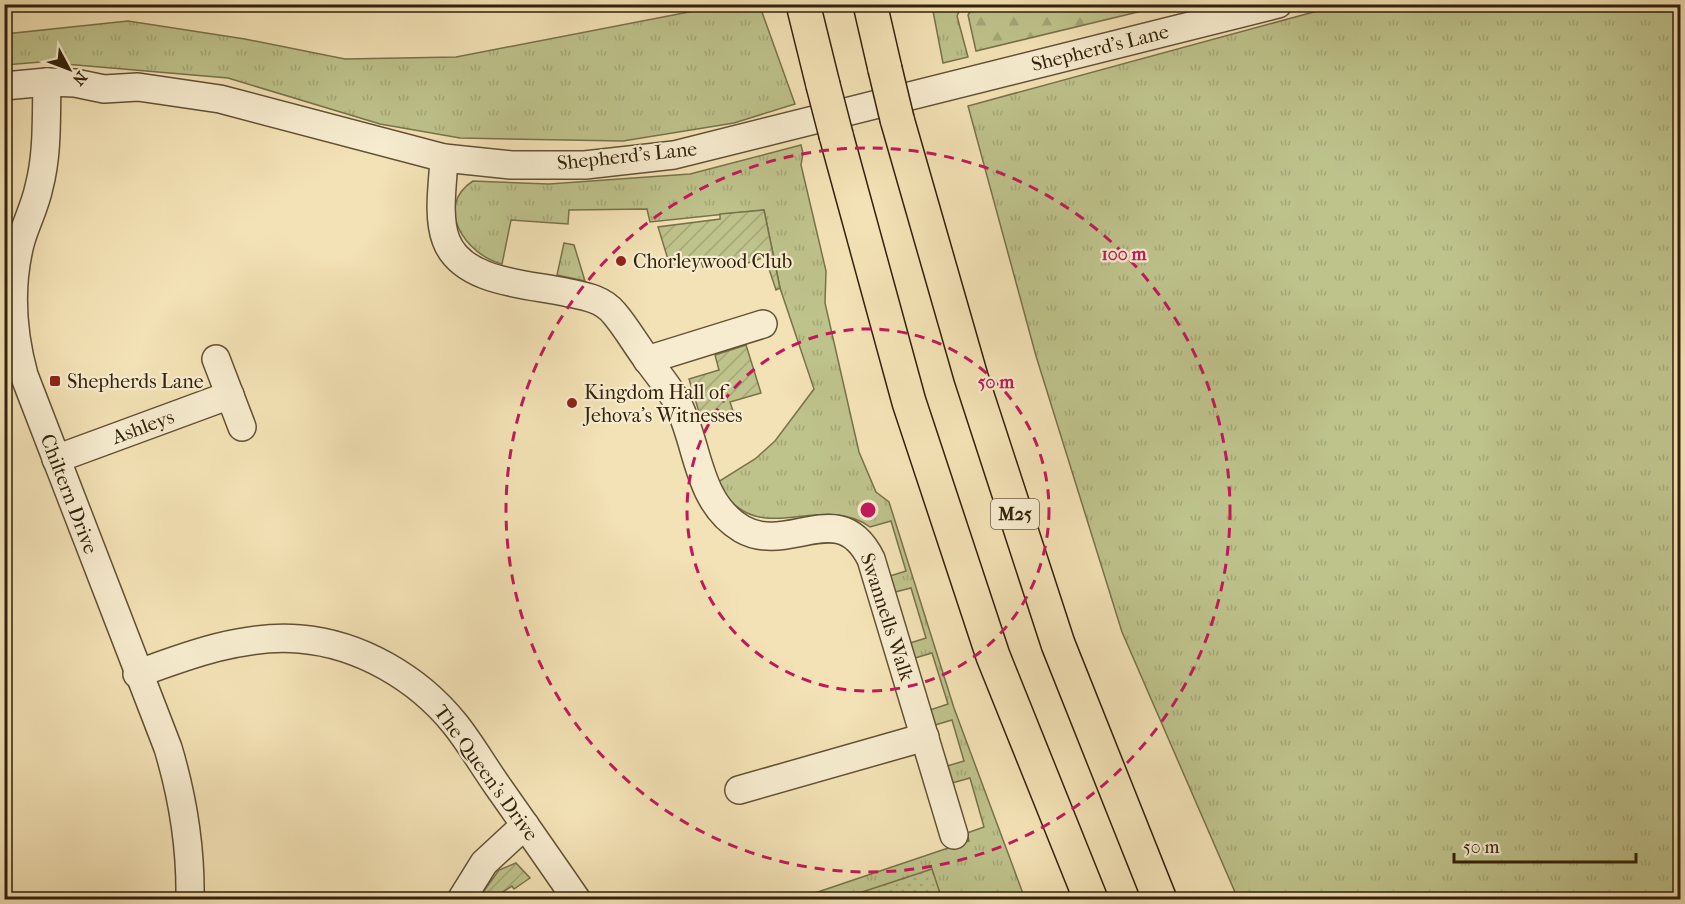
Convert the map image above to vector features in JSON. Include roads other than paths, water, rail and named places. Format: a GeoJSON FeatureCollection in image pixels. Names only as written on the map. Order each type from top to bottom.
{"type":"FeatureCollection","features":[{"type":"Feature","properties":{"kind":"highway"},"geometry":{"type":"LineString","coordinates":[[803,4],[836,135],[909,402],[986,634],[1091,900]]}},
{"type":"Feature","properties":{"kind":"highway","name":"M25"},"geometry":{"type":"LineString","coordinates":[[870,4],[897,119],[971,377],[1058,644],[1160,900]]}},
{"type":"Feature","properties":{"kind":"street","name":"Shepherd's Lane"},"geometry":{"type":"LineString","coordinates":[[4,86],[47,82],[75,83],[104,89],[138,87],[220,99],[444,158],[511,165],[585,165],[674,155],[1278,4]]}},
{"type":"Feature","properties":{"kind":"street","name":"Chiltern Drive"},"geometry":{"type":"LineString","coordinates":[[47,82],[46,136],[40,187],[20,243],[12,308],[16,343],[24,375],[137,674],[168,748],[181,791],[188,837],[190,900]]}},
{"type":"Feature","properties":{"kind":"street","name":"Swannells Walk"},"geometry":{"type":"LineString","coordinates":[[444,158],[443,223],[446,241],[464,264],[492,277],[592,298],[614,312],[681,411],[713,500],[740,528],[753,534],[767,536],[840,529],[859,537],[871,559],[954,835]]}},
{"type":"Feature","properties":{"kind":"street"},"geometry":{"type":"LineString","coordinates":[[647,360],[763,324]]}},
{"type":"Feature","properties":{"kind":"street"},"geometry":{"type":"LineString","coordinates":[[216,359],[242,426]]}},
{"type":"Feature","properties":{"kind":"street","name":"Ashleys"},"geometry":{"type":"LineString","coordinates":[[56,459],[230,395]]}},
{"type":"Feature","properties":{"kind":"street","name":"The Queen's Drive"},"geometry":{"type":"LineString","coordinates":[[137,674],[178,659],[241,642],[272,639],[299,639],[330,644],[360,654],[412,682],[456,725],[577,900]]}},
{"type":"Feature","properties":{"kind":"street"},"geometry":{"type":"LineString","coordinates":[[739,790],[925,737]]}},
{"type":"Feature","properties":{"kind":"street"},"geometry":{"type":"LineString","coordinates":[[460,900],[484,863],[525,825]]}},
{"type":"Feature","properties":{"kind":"place","name":"Chorleywood Club"},"geometry":{"type":"Point","coordinates":[621,261]}},
{"type":"Feature","properties":{"kind":"place","name":"Shepherds Lane"},"geometry":{"type":"Point","coordinates":[55,381]}},
{"type":"Feature","properties":{"kind":"place","name":"Kingdom Hall of Jehova's Witnesses"},"geometry":{"type":"Point","coordinates":[572,403]}}]}
